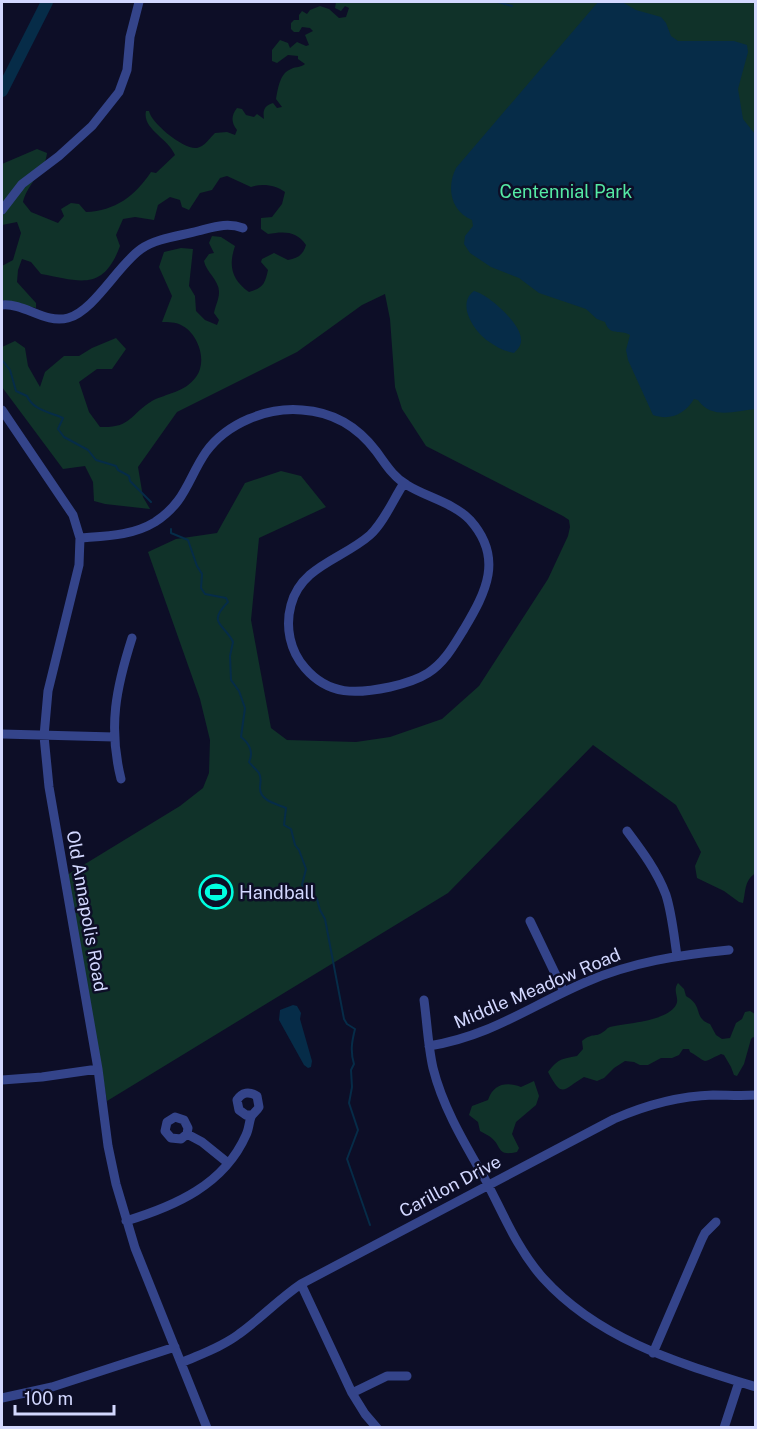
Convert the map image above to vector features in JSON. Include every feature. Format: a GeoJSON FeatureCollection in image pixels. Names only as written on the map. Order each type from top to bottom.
{"type":"FeatureCollection","features":[{"type":"Feature","properties":{"kind":"street"},"geometry":{"type":"LineString","coordinates":[[2,210],[22,184],[59,156],[92,126],[119,92],[127,70],[130,38],[139,2]]}},
{"type":"Feature","properties":{"kind":"street"},"geometry":{"type":"LineString","coordinates":[[2,304],[14,305],[51,319],[70,318],[87,306],[132,257],[149,245],[228,224],[243,228]]}},
{"type":"Feature","properties":{"kind":"street","name":"Old Annapolis Road"},"geometry":{"type":"LineString","coordinates":[[2,410],[73,515],[80,538],[78,565],[48,691],[44,736],[48,787],[98,1069],[108,1146],[126,1221],[207,1428]]}},
{"type":"Feature","properties":{"kind":"street"},"geometry":{"type":"LineString","coordinates":[[80,538],[121,536],[156,521],[184,494],[207,451],[216,441],[260,414],[273,410],[302,410],[325,413],[346,422],[367,440],[386,466],[404,483],[458,511],[468,519],[477,529],[487,552],[489,566],[482,598],[450,652],[427,674],[398,686],[372,691],[353,693],[339,690],[324,685],[311,676],[297,657],[289,633],[291,604],[304,579],[314,569],[371,534],[404,483]]}},
{"type":"Feature","properties":{"kind":"street"},"geometry":{"type":"LineString","coordinates":[[121,779],[115,755],[116,695],[132,638]]}},
{"type":"Feature","properties":{"kind":"street"},"geometry":{"type":"LineString","coordinates":[[2,734],[114,737]]}},
{"type":"Feature","properties":{"kind":"street"},"geometry":{"type":"LineString","coordinates":[[627,831],[650,862],[661,883],[670,914],[677,956]]}},
{"type":"Feature","properties":{"kind":"street"},"geometry":{"type":"LineString","coordinates":[[530,921],[564,992]]}},
{"type":"Feature","properties":{"kind":"street","name":"Middle Meadow Road"},"geometry":{"type":"LineString","coordinates":[[429,1046],[449,1043],[482,1033],[564,992],[628,966],[677,956],[729,950]]}},
{"type":"Feature","properties":{"kind":"street"},"geometry":{"type":"LineString","coordinates":[[424,1000],[433,1068],[447,1108],[517,1242],[542,1277],[595,1322],[615,1334],[652,1353],[756,1387]]}},
{"type":"Feature","properties":{"kind":"street"},"geometry":{"type":"LineString","coordinates":[[2,1080],[98,1069]]}},
{"type":"Feature","properties":{"kind":"street","name":"Carillon Drive"},"geometry":{"type":"LineString","coordinates":[[181,1363],[214,1349],[238,1335],[301,1284],[614,1119],[643,1107],[697,1096],[756,1095]]}},
{"type":"Feature","properties":{"kind":"street"},"geometry":{"type":"LineString","coordinates":[[126,1221],[161,1210],[191,1196],[218,1175],[245,1137],[251,1115]]}},
{"type":"Feature","properties":{"kind":"street"},"geometry":{"type":"LineString","coordinates":[[187,1134],[202,1142],[228,1163]]}},
{"type":"Feature","properties":{"kind":"street"},"geometry":{"type":"LineString","coordinates":[[652,1353],[702,1239],[716,1222]]}},
{"type":"Feature","properties":{"kind":"street"},"geometry":{"type":"LineString","coordinates":[[301,1284],[352,1394],[377,1428]]}},
{"type":"Feature","properties":{"kind":"street"},"geometry":{"type":"LineString","coordinates":[[2,1398],[52,1386],[175,1347]]}},
{"type":"Feature","properties":{"kind":"street"},"geometry":{"type":"LineString","coordinates":[[352,1394],[387,1376],[407,1376]]}},
{"type":"Feature","properties":{"kind":"street"},"geometry":{"type":"LineString","coordinates":[[724,1428],[739,1382]]}},
{"type":"Feature","properties":{"kind":"green space","name":"Centennial Park"},"geometry":{"type":"Polygon","coordinates":[[[336,2],[755,2],[756,873],[747,882],[743,903],[697,878],[695,866],[701,852],[676,805],[593,745],[448,893],[107,1101],[67,875],[180,806],[203,788],[209,773],[210,740],[200,699],[148,552],[176,539],[217,533],[245,483],[281,471],[301,476],[326,507],[259,538],[251,620],[271,728],[287,740],[356,742],[390,737],[442,719],[479,686],[548,579],[570,527],[569,520],[563,516],[426,446],[402,409],[395,387],[390,319],[385,294],[362,305],[297,352],[177,412],[138,467],[143,497],[150,509],[94,501],[93,482],[85,466],[63,469],[2,387],[2,347],[15,341],[25,348],[28,366],[40,387],[45,372],[64,356],[79,356],[116,338],[126,349],[112,369],[97,369],[79,382],[89,412],[100,427],[124,423],[152,401],[186,386],[196,377],[201,363],[199,348],[192,334],[179,324],[162,322],[172,296],[159,267],[164,252],[181,248],[193,249],[189,286],[195,296],[196,311],[205,320],[217,325],[219,320],[214,313],[219,289],[204,261],[209,254],[214,253],[209,243],[212,236],[221,237],[235,246],[232,260],[233,272],[239,283],[249,292],[263,285],[266,279],[268,270],[261,262],[262,259],[274,253],[288,260],[295,258],[302,254],[306,245],[294,235],[285,232],[268,234],[261,229],[261,218],[272,217],[282,204],[285,192],[269,185],[251,187],[227,176],[220,178],[212,190],[200,193],[189,210],[182,207],[180,200],[170,197],[158,205],[154,220],[135,217],[123,219],[116,235],[120,246],[106,271],[98,277],[79,280],[41,274],[31,262],[22,259],[17,282],[36,303],[36,308],[2,300],[2,266],[13,260],[21,233],[17,222],[2,225],[2,164],[37,149],[47,153],[46,160],[28,189],[23,202],[31,212],[58,223],[64,216],[61,209],[71,203],[79,204],[86,212],[115,205],[131,195],[151,172],[156,173],[175,155],[148,123],[146,111],[149,111],[169,135],[184,145],[197,148],[205,144],[215,133],[227,132],[235,135],[237,130],[232,119],[237,108],[242,109],[246,115],[254,117],[257,114],[264,119],[267,106],[273,103],[277,108],[282,107],[276,99],[284,74],[305,64],[298,59],[298,56],[288,55],[277,63],[272,61],[272,50],[280,40],[288,43],[290,48],[297,42],[309,45],[305,35],[313,31],[302,27],[299,32],[294,32],[291,29],[291,23],[299,20],[302,11],[307,14],[310,10],[320,6],[329,9],[339,18],[346,17],[349,8],[345,6],[341,11],[335,8],[336,2]]]}},
{"type":"Feature","properties":{"kind":"green space"},"geometry":{"type":"Polygon","coordinates":[[[678,983],[684,989],[686,996],[695,1004],[702,1018],[722,1039],[730,1038],[736,1023],[742,1019],[745,1012],[750,1011],[755,1014],[755,1038],[751,1039],[744,1064],[737,1076],[734,1075],[724,1055],[721,1054],[705,1061],[689,1049],[683,1049],[679,1055],[672,1058],[661,1058],[648,1065],[625,1061],[597,1081],[584,1077],[564,1090],[557,1086],[548,1072],[554,1064],[577,1056],[583,1049],[582,1041],[610,1027],[645,1021],[671,1011],[677,1002],[676,986],[678,983]]]}},
{"type":"Feature","properties":{"kind":"green space"},"geometry":{"type":"Polygon","coordinates":[[[534,1081],[539,1096],[536,1105],[516,1122],[512,1134],[519,1148],[517,1152],[502,1152],[493,1139],[480,1131],[478,1122],[469,1115],[472,1106],[488,1100],[497,1087],[506,1084],[521,1087],[534,1081]]]}},
{"type":"Feature","properties":{"kind":"water"},"geometry":{"type":"Polygon","coordinates":[[[598,2],[622,2],[636,10],[661,17],[671,36],[678,41],[734,41],[747,45],[748,52],[738,89],[743,119],[755,134],[755,409],[717,412],[694,399],[677,415],[659,417],[653,415],[628,360],[626,350],[630,335],[612,331],[605,322],[597,319],[586,309],[539,293],[519,278],[491,267],[470,253],[464,244],[465,236],[473,226],[472,220],[459,211],[452,198],[451,183],[456,168],[598,2]]]}},
{"type":"Feature","properties":{"kind":"water"},"geometry":{"type":"Polygon","coordinates":[[[474,291],[496,304],[511,319],[520,334],[521,341],[514,353],[491,343],[477,331],[467,310],[469,296],[474,291]]]}},
{"type":"Feature","properties":{"kind":"water"},"geometry":{"type":"Polygon","coordinates":[[[293,1005],[297,1006],[301,1013],[300,1019],[312,1061],[311,1067],[308,1068],[304,1065],[279,1020],[280,1010],[293,1005]]]}},
{"type":"Feature","properties":{"kind":"waterway"},"geometry":{"type":"LineString","coordinates":[[2,91],[47,2]]}},
{"type":"Feature","properties":{"kind":"waterway"},"geometry":{"type":"LineString","coordinates":[[498,2],[512,6]]}},
{"type":"Feature","properties":{"kind":"waterway"},"geometry":{"type":"LineString","coordinates":[[2,360],[10,370],[16,391],[27,396],[37,408],[63,418],[58,429],[64,437],[88,450],[96,460],[116,466],[118,470],[129,476],[130,481],[151,502]]}},
{"type":"Feature","properties":{"kind":"waterway"},"geometry":{"type":"LineString","coordinates":[[171,529],[171,533],[188,540],[202,574],[201,588],[205,594],[226,598],[228,602],[218,615],[218,620],[233,642],[230,656],[231,680],[239,691],[245,708],[241,737],[250,748],[249,762],[260,775],[260,788],[263,796],[286,808],[284,825],[291,829],[295,845],[306,869],[302,885],[317,899],[325,919],[344,1019],[355,1029],[352,1046],[354,1064],[351,1070],[352,1087],[349,1103],[358,1130],[347,1159],[370,1225]]}},
{"type":"Feature","properties":{"kind":"place","name":"Handball"},"geometry":{"type":"Point","coordinates":[216,892]}}]}
